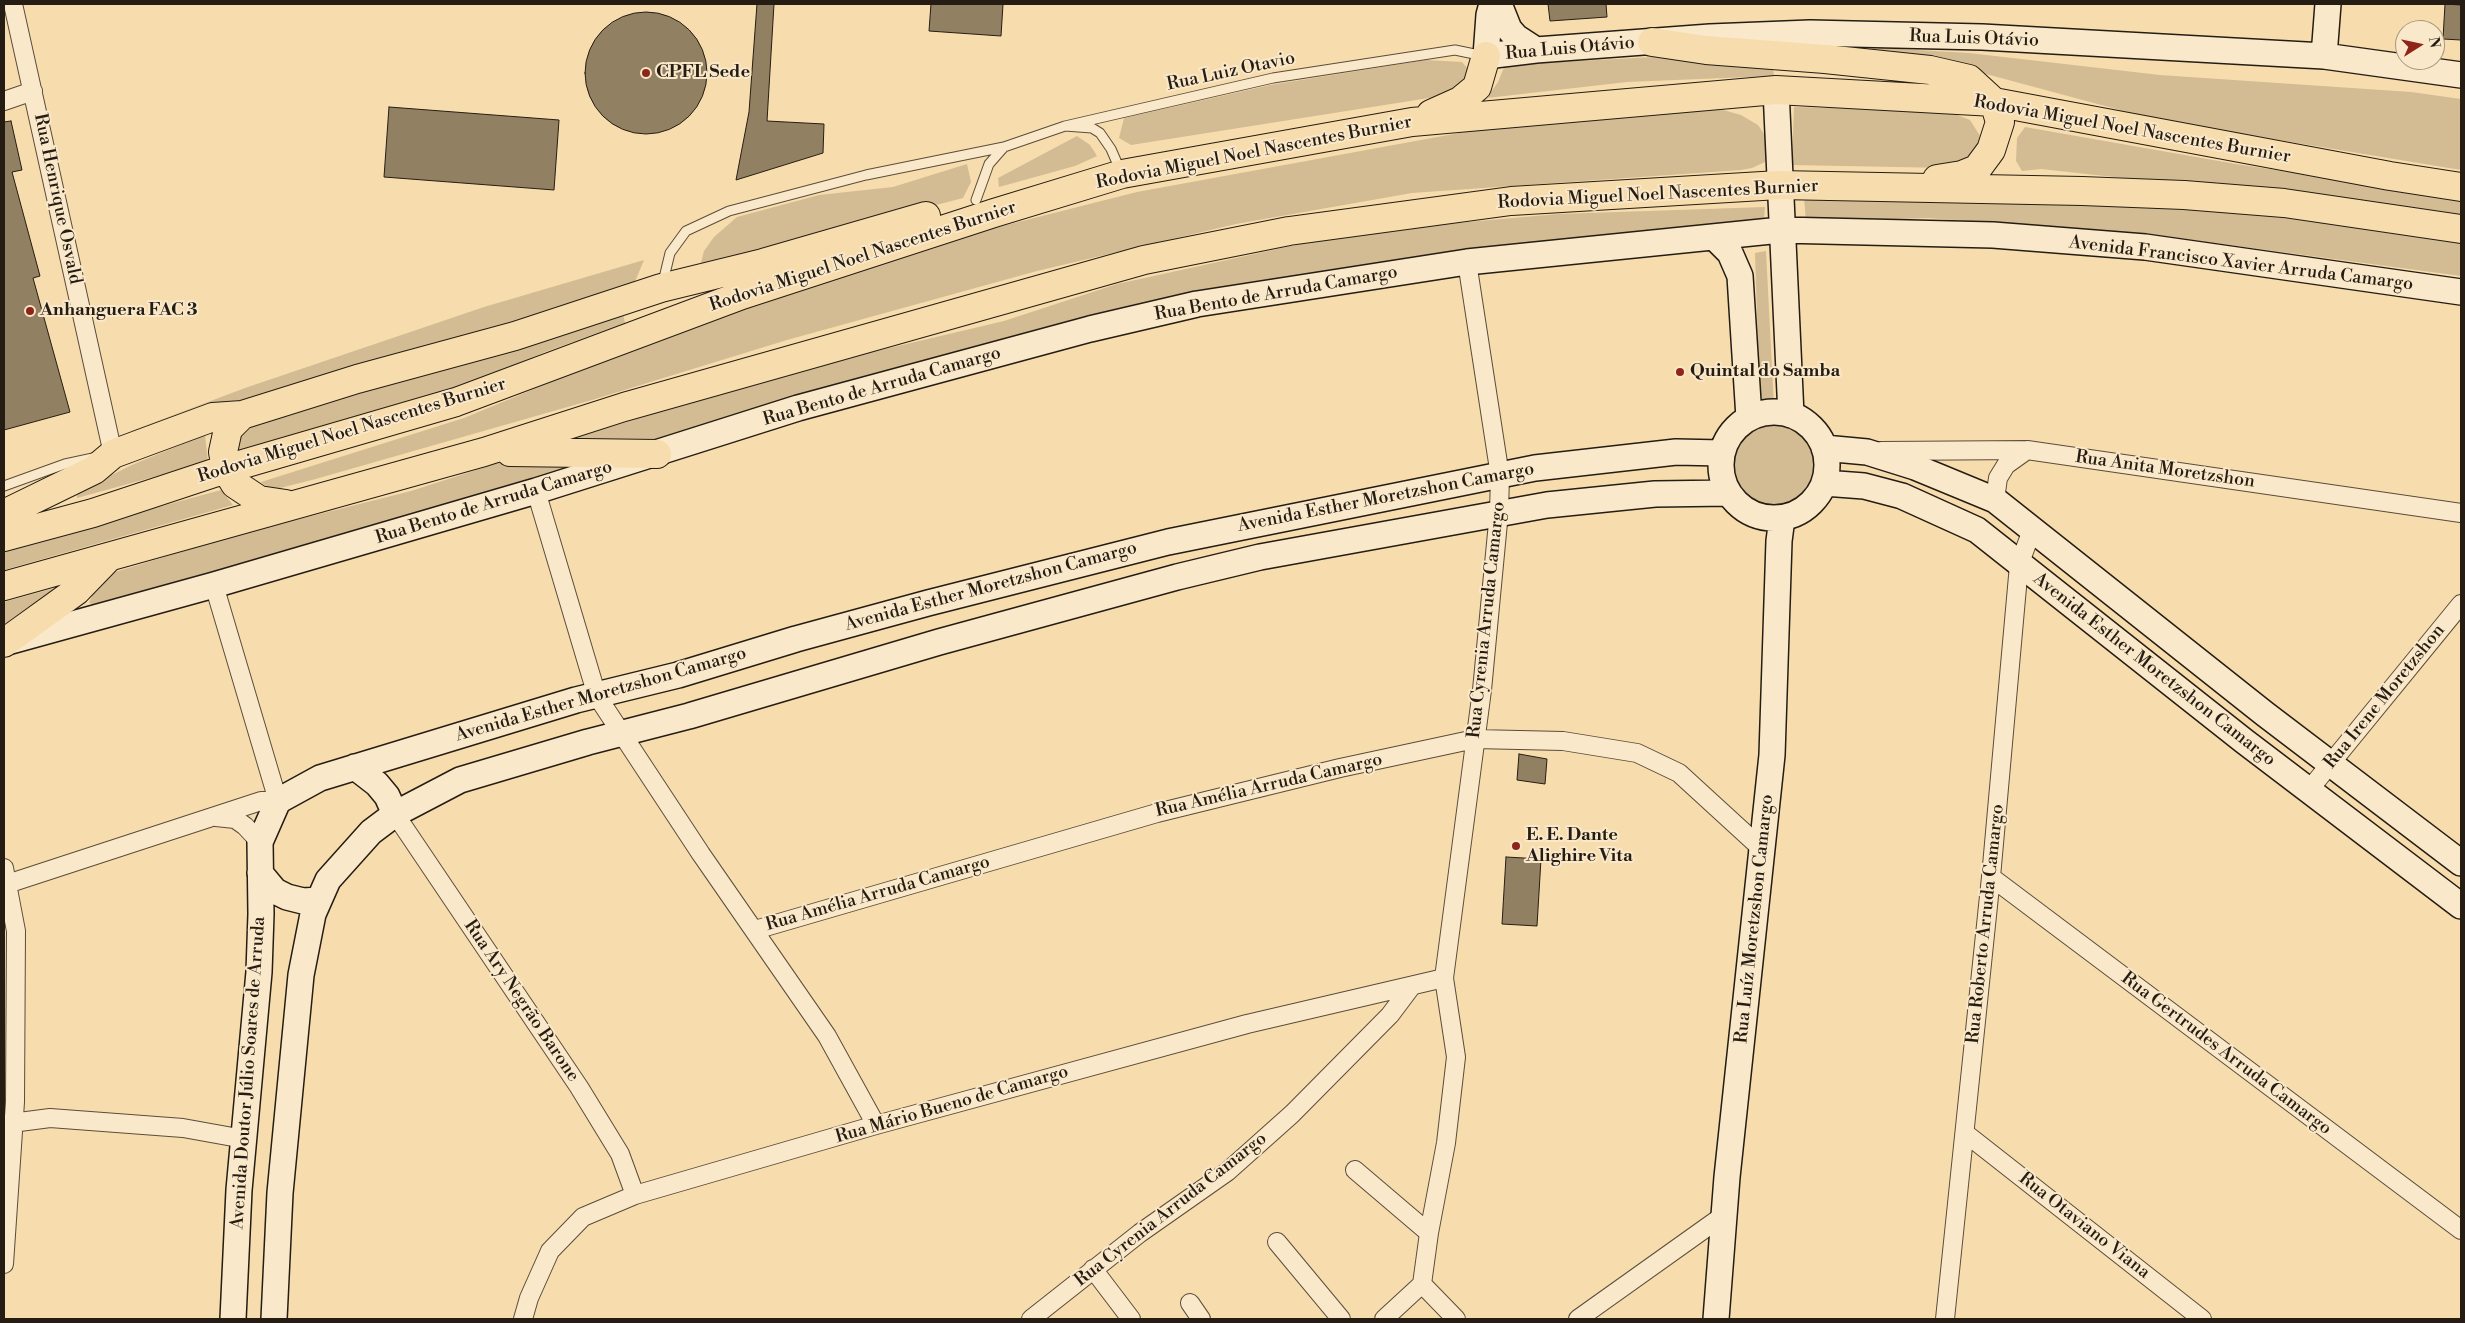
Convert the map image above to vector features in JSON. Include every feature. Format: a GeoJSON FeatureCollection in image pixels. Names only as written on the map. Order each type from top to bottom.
{"type":"FeatureCollection","features":[{"type":"Feature","properties":{"kind":"highway"},"geometry":{"type":"LineString","coordinates":[[1652,42],[1706,50],[1825,59],[1930,70],[1969,80],[1994,102],[2000,122],[1991,150],[1977,169],[1954,177],[1857,187]]}},
{"type":"Feature","properties":{"kind":"highway"},"geometry":{"type":"LineString","coordinates":[[1412,122],[1460,101],[1477,87],[1486,56]]}},
{"type":"Feature","properties":{"kind":"highway","name":"Rodovia Miguel Noel Nascentes Burnier"},"geometry":{"type":"LineString","coordinates":[[4,537],[93,513],[226,470],[456,402],[985,207],[1122,174],[1412,122],[1776,90],[1994,102],[2461,187]]}},
{"type":"Feature","properties":{"kind":"highway","name":"Rodovia Miguel Noel Nascentes Burnier"},"geometry":{"type":"LineString","coordinates":[[4,586],[484,452],[624,407],[1144,260],[1289,231],[1511,201],[1779,185],[2082,191],[2193,196],[2284,203],[2461,229]]}},
{"type":"Feature","properties":{"kind":"highway"},"geometry":{"type":"LineString","coordinates":[[4,514],[94,470],[113,454],[213,417],[242,416],[357,379],[515,336],[661,288],[985,207]]}},
{"type":"Feature","properties":{"kind":"highway"},"geometry":{"type":"LineString","coordinates":[[242,416],[228,429],[223,452],[226,470],[236,484],[259,500],[290,505]]}},
{"type":"Feature","properties":{"kind":"highway"},"geometry":{"type":"LineString","coordinates":[[484,452],[657,454]]}},
{"type":"Feature","properties":{"kind":"highway"},"geometry":{"type":"LineString","coordinates":[[4,643],[76,591],[110,556]]}},
{"type":"Feature","properties":{"kind":"main road"},"geometry":{"type":"LineString","coordinates":[[1486,56],[1489,15],[1492,4]]}},
{"type":"Feature","properties":{"kind":"main road"},"geometry":{"type":"LineString","coordinates":[[1499,4],[1508,29],[1516,37],[1536,50]]}},
{"type":"Feature","properties":{"kind":"main road"},"geometry":{"type":"LineString","coordinates":[[2324,56],[2328,4]]}},
{"type":"Feature","properties":{"kind":"main road","name":"Rua Luis Otávio"},"geometry":{"type":"LineString","coordinates":[[1486,56],[1536,50],[1710,37],[1810,33],[1982,37],[2324,56],[2461,75]]}},
{"type":"Feature","properties":{"kind":"main road"},"geometry":{"type":"LineString","coordinates":[[1776,90],[1791,415]]}},
{"type":"Feature","properties":{"kind":"main road","name":"Rua Bento de Arruda Camargo"},"geometry":{"type":"LineString","coordinates":[[4,643],[214,585],[536,491],[798,408],[1090,329],[1197,304],[1467,262],[1782,230]]}},
{"type":"Feature","properties":{"kind":"main road","name":"Avenida Francisco Xavier Arruda Camargo"},"geometry":{"type":"LineString","coordinates":[[1782,230],[1993,235],[2145,248],[2461,292]]}},
{"type":"Feature","properties":{"kind":"main road"},"geometry":{"type":"LineString","coordinates":[[1714,237],[1730,253],[1740,276],[1748,418]]}},
{"type":"Feature","properties":{"kind":"main road"},"geometry":{"type":"LineString","coordinates":[[1769,412],[1791,415],[1805,422],[1817,434],[1824,448],[1827,465],[1824,483],[1814,499],[1800,512],[1782,518],[1767,518],[1752,513],[1739,505],[1729,493],[1723,481],[1722,453],[1732,433],[1748,418],[1769,412]]}},
{"type":"Feature","properties":{"kind":"main road","name":"Avenida Esther Moretzshon Camargo"},"geometry":{"type":"LineString","coordinates":[[1824,448],[1867,452],[1915,467],[1995,500],[2332,765],[2461,863]]}},
{"type":"Feature","properties":{"kind":"main road","name":"Avenida Esther Moretzshon Camargo"},"geometry":{"type":"LineString","coordinates":[[278,801],[320,778],[596,696],[678,675],[815,634],[1130,551],[1262,521],[1535,468],[1676,452],[1722,453]]}},
{"type":"Feature","properties":{"kind":"main road","name":"Avenida Esther Moretzshon Camargo"},"geometry":{"type":"LineString","coordinates":[[1824,483],[1864,486],[1902,496],[1977,530],[2019,565],[2461,906]]}},
{"type":"Feature","properties":{"kind":"main road","name":"Avenida Esther Moretzshon Camargo"},"geometry":{"type":"LineString","coordinates":[[319,900],[328,880],[371,832],[395,814],[460,780],[588,742],[623,734],[939,642],[1177,577],[1260,558],[1499,512],[1547,505],[1655,494],[1729,493]]}},
{"type":"Feature","properties":{"kind":"main road","name":"Rua Luíz Moretzshon Camargo"},"geometry":{"type":"LineString","coordinates":[[1716,1319],[1724,1215],[1772,755],[1779,541],[1782,518]]}},
{"type":"Feature","properties":{"kind":"main road"},"geometry":{"type":"LineString","coordinates":[[355,767],[377,784],[387,796],[395,814]]}},
{"type":"Feature","properties":{"kind":"main road","name":"Avenida Doutor Júlio Soares de Arruda"},"geometry":{"type":"LineString","coordinates":[[233,1319],[239,1190],[259,972],[260,842],[278,801]]}},
{"type":"Feature","properties":{"kind":"main road"},"geometry":{"type":"LineString","coordinates":[[260,873],[275,891],[287,897],[303,901],[319,900],[313,914],[300,975],[280,1193],[274,1319]]}},
{"type":"Feature","properties":{"kind":"street","name":"Rua Henrique Osvald"},"geometry":{"type":"LineString","coordinates":[[13,4],[113,454]]}},
{"type":"Feature","properties":{"kind":"street"},"geometry":{"type":"LineString","coordinates":[[4,101],[33,91]]}},
{"type":"Feature","properties":{"kind":"street","name":"Rua Cyrenia Arruda Camargo"},"geometry":{"type":"LineString","coordinates":[[1422,1284],[1429,1233],[1446,1144],[1456,1058],[1444,978],[1482,690],[1499,512],[1500,476],[1467,262]]}},
{"type":"Feature","properties":{"kind":"street"},"geometry":{"type":"LineString","coordinates":[[1995,500],[1998,478],[2006,465],[2027,450]]}},
{"type":"Feature","properties":{"kind":"street","name":"Rua Anita Moretzshon"},"geometry":{"type":"LineString","coordinates":[[1867,452],[2027,450],[2461,513]]}},
{"type":"Feature","properties":{"kind":"street"},"geometry":{"type":"LineString","coordinates":[[536,491],[596,696],[701,854],[827,1036],[876,1125]]}},
{"type":"Feature","properties":{"kind":"street","name":"Rua Roberto Arruda Camargo"},"geometry":{"type":"LineString","coordinates":[[1945,1319],[1991,877],[2019,565],[2032,530]]}},
{"type":"Feature","properties":{"kind":"street"},"geometry":{"type":"LineString","coordinates":[[4,1264],[16,931],[5,879],[216,817],[261,801],[278,801],[214,585]]}},
{"type":"Feature","properties":{"kind":"street","name":"Rua Irene Moretzshon"},"geometry":{"type":"LineString","coordinates":[[2310,790],[2461,604]]}},
{"type":"Feature","properties":{"kind":"street","name":"Rua Amélia Arruda Camargo"},"geometry":{"type":"LineString","coordinates":[[755,930],[1157,812],[1340,768],[1475,739],[1562,741],[1636,753],[1679,773],[1762,849]]}},
{"type":"Feature","properties":{"kind":"street","name":"Rua Ary Negrão Barone"},"geometry":{"type":"LineString","coordinates":[[395,814],[479,936],[584,1095],[620,1154],[635,1195]]}},
{"type":"Feature","properties":{"kind":"street"},"geometry":{"type":"LineString","coordinates":[[216,817],[234,819],[245,826],[260,842]]}},
{"type":"Feature","properties":{"kind":"street","name":"Rua Gertrudes Arruda Camargo"},"geometry":{"type":"LineString","coordinates":[[1991,877],[2461,1230]]}},
{"type":"Feature","properties":{"kind":"street","name":"Rua Mário Bueno de Camargo"},"geometry":{"type":"LineString","coordinates":[[523,1319],[529,1298],[550,1251],[582,1217],[635,1195],[876,1125],[1247,1024],[1444,978]]}},
{"type":"Feature","properties":{"kind":"street","name":"Rua Cyrenia Arruda Camargo"},"geometry":{"type":"LineString","coordinates":[[1030,1319],[1140,1233],[1227,1172],[1285,1121],[1390,1015],[1411,987]]}},
{"type":"Feature","properties":{"kind":"street"},"geometry":{"type":"LineString","coordinates":[[9,1123],[50,1118],[183,1128],[244,1139]]}},
{"type":"Feature","properties":{"kind":"street","name":"Rua Otaviano Viana"},"geometry":{"type":"LineString","coordinates":[[1965,1134],[2202,1319]]}},
{"type":"Feature","properties":{"kind":"street"},"geometry":{"type":"LineString","coordinates":[[1355,1170],[1429,1233]]}},
{"type":"Feature","properties":{"kind":"street"},"geometry":{"type":"LineString","coordinates":[[1578,1319],[1724,1215]]}},
{"type":"Feature","properties":{"kind":"street"},"geometry":{"type":"LineString","coordinates":[[1277,1242],[1341,1319]]}},
{"type":"Feature","properties":{"kind":"street"},"geometry":{"type":"LineString","coordinates":[[1093,1269],[1131,1319]]}},
{"type":"Feature","properties":{"kind":"street"},"geometry":{"type":"LineString","coordinates":[[1384,1319],[1422,1284],[1456,1319]]}},
{"type":"Feature","properties":{"kind":"street"},"geometry":{"type":"LineString","coordinates":[[1190,1303],[1201,1319]]}},
{"type":"Feature","properties":{"kind":"lane","name":"Rua Luiz Otavio"},"geometry":{"type":"LineString","coordinates":[[661,288],[670,253],[686,231],[729,210],[866,176],[1004,147],[1065,126],[1273,78],[1455,50],[1486,56]]}},
{"type":"Feature","properties":{"kind":"lane"},"geometry":{"type":"LineString","coordinates":[[1065,126],[1092,128],[1100,133],[1122,174]]}},
{"type":"Feature","properties":{"kind":"lane"},"geometry":{"type":"LineString","coordinates":[[985,207],[989,164],[1004,147]]}},
{"type":"Feature","properties":{"kind":"lane"},"geometry":{"type":"LineString","coordinates":[[4,486],[65,464],[113,454]]}},
{"type":"Feature","properties":{"kind":"shaded area"},"geometry":{"type":"Polygon","coordinates":[[[1883,48],[1969,53],[2160,75],[2411,92],[2461,99],[2461,170],[2157,120],[1986,74],[1871,52],[1883,48]]]}},
{"type":"Feature","properties":{"kind":"shaded area"},"geometry":{"type":"Polygon","coordinates":[[[1690,55],[1772,61],[1774,76],[1627,82],[1487,98],[1498,82],[1505,65],[1690,55]]]}},
{"type":"Feature","properties":{"kind":"shaded area"},"geometry":{"type":"Polygon","coordinates":[[[1426,60],[1462,62],[1469,70],[1467,84],[1448,95],[1131,145],[1119,138],[1124,118],[1270,85],[1426,60]]]}},
{"type":"Feature","properties":{"kind":"shaded area"},"geometry":{"type":"Polygon","coordinates":[[[1794,107],[1947,111],[1970,120],[1982,139],[1972,157],[1948,168],[1792,165],[1794,107]]]}},
{"type":"Feature","properties":{"kind":"shaded area"},"geometry":{"type":"Polygon","coordinates":[[[1716,108],[1741,115],[1758,125],[1768,140],[1765,162],[1752,168],[1741,170],[1412,193],[1236,224],[1037,271],[787,340],[592,400],[312,480],[280,488],[268,488],[261,482],[464,418],[592,365],[775,295],[947,240],[1137,192],[1470,131],[1716,108]]]}},
{"type":"Feature","properties":{"kind":"shaded area"},"geometry":{"type":"Polygon","coordinates":[[[2025,127],[2236,164],[2461,198],[2461,215],[2041,169],[2022,171],[2016,161],[2017,138],[2025,127]]]}},
{"type":"Feature","properties":{"kind":"shaded area"},"geometry":{"type":"Polygon","coordinates":[[[1077,136],[1090,145],[1097,156],[1075,166],[999,187],[998,178],[1077,136]]]}},
{"type":"Feature","properties":{"kind":"shaded area"},"geometry":{"type":"Polygon","coordinates":[[[967,164],[971,182],[963,198],[844,229],[699,271],[704,251],[714,237],[737,217],[819,195],[893,187],[967,164]]]}},
{"type":"Feature","properties":{"kind":"shaded area"},"geometry":{"type":"Polygon","coordinates":[[[1804,197],[2210,206],[2461,238],[2461,276],[2222,244],[1929,218],[1806,222],[1804,197]]]}},
{"type":"Feature","properties":{"kind":"shaded area"},"geometry":{"type":"Polygon","coordinates":[[[1765,207],[1764,220],[1326,271],[1163,301],[660,441],[569,440],[792,371],[1004,321],[1117,284],[1314,241],[1434,225],[1558,214],[1765,207]]]}},
{"type":"Feature","properties":{"kind":"shaded area"},"geometry":{"type":"Polygon","coordinates":[[[1766,251],[1774,407],[1760,408],[1755,253],[1766,251]]]}},
{"type":"Feature","properties":{"kind":"shaded area"},"geometry":{"type":"Polygon","coordinates":[[[644,260],[634,284],[143,437],[131,431],[245,388],[484,307],[644,260]]]}},
{"type":"Feature","properties":{"kind":"shaded area"},"geometry":{"type":"Polygon","coordinates":[[[623,313],[625,323],[545,352],[470,384],[241,453],[236,447],[241,433],[256,421],[623,313]]]}},
{"type":"Feature","properties":{"kind":"shaded area"},"geometry":{"type":"Polygon","coordinates":[[[1775,423],[1798,430],[1810,442],[1817,465],[1810,488],[1798,500],[1775,507],[1752,500],[1740,488],[1733,465],[1740,442],[1752,430],[1775,423]]]}},
{"type":"Feature","properties":{"kind":"shaded area"},"geometry":{"type":"Polygon","coordinates":[[[205,435],[208,462],[77,498],[77,492],[134,464],[205,435]]]}},
{"type":"Feature","properties":{"kind":"shaded area"},"geometry":{"type":"Polygon","coordinates":[[[547,458],[595,459],[540,479],[95,608],[89,602],[97,588],[115,572],[244,533],[411,491],[501,462],[547,458]]]}},
{"type":"Feature","properties":{"kind":"shaded area"},"geometry":{"type":"Polygon","coordinates":[[[221,490],[233,505],[4,570],[4,549],[221,490]]]}},
{"type":"Feature","properties":{"kind":"shaded area"},"geometry":{"type":"Polygon","coordinates":[[[55,588],[57,595],[4,626],[4,602],[55,588]]]}},
{"type":"Feature","properties":{"kind":"building"},"geometry":{"type":"Polygon","coordinates":[[[757,4],[774,4],[767,121],[824,124],[823,153],[736,180],[749,112],[757,4]]]}},
{"type":"Feature","properties":{"kind":"building"},"geometry":{"type":"Polygon","coordinates":[[[931,4],[1003,4],[1001,36],[929,31],[931,4]]]}},
{"type":"Feature","properties":{"kind":"building"},"geometry":{"type":"Polygon","coordinates":[[[1548,4],[1606,4],[1607,17],[1550,21],[1548,4]]]}},
{"type":"Feature","properties":{"kind":"building"},"geometry":{"type":"Polygon","coordinates":[[[2445,4],[2461,5],[2461,40],[2445,39],[2445,4]]]}},
{"type":"Feature","properties":{"kind":"building","name":"CPFL Sede"},"geometry":{"type":"Polygon","coordinates":[[[646,12],[658,13],[669,17],[680,22],[689,30],[697,39],[702,50],[706,61],[706,85],[702,96],[697,107],[689,116],[680,124],[669,129],[658,133],[646,134],[634,133],[623,129],[612,124],[603,116],[595,107],[590,96],[586,85],[585,73],[586,61],[590,50],[595,39],[603,30],[612,22],[623,17],[634,13],[646,12]]]}},
{"type":"Feature","properties":{"kind":"building"},"geometry":{"type":"Polygon","coordinates":[[[389,107],[559,120],[554,190],[384,177],[389,107]]]}},
{"type":"Feature","properties":{"kind":"building","name":"Anhanguera FAC 3"},"geometry":{"type":"Polygon","coordinates":[[[11,121],[22,170],[12,172],[40,276],[33,278],[70,412],[4,430],[4,122],[11,121]]]}},
{"type":"Feature","properties":{"kind":"building"},"geometry":{"type":"Polygon","coordinates":[[[1519,754],[1547,759],[1545,784],[1517,780],[1519,754]]]}},
{"type":"Feature","properties":{"kind":"building"},"geometry":{"type":"Polygon","coordinates":[[[1506,857],[1541,859],[1537,926],[1502,924],[1506,857]]]}},
{"type":"Feature","properties":{"kind":"place","name":"CPFL Sede"},"geometry":{"type":"Point","coordinates":[646,73]}},
{"type":"Feature","properties":{"kind":"place","name":"Anhanguera FAC 3"},"geometry":{"type":"Point","coordinates":[30,311]}},
{"type":"Feature","properties":{"kind":"place","name":"Quintal do Samba"},"geometry":{"type":"Point","coordinates":[1680,372]}},
{"type":"Feature","properties":{"kind":"place","name":"E. E. Dante Alighire Vita"},"geometry":{"type":"Point","coordinates":[1516,846]}}]}
